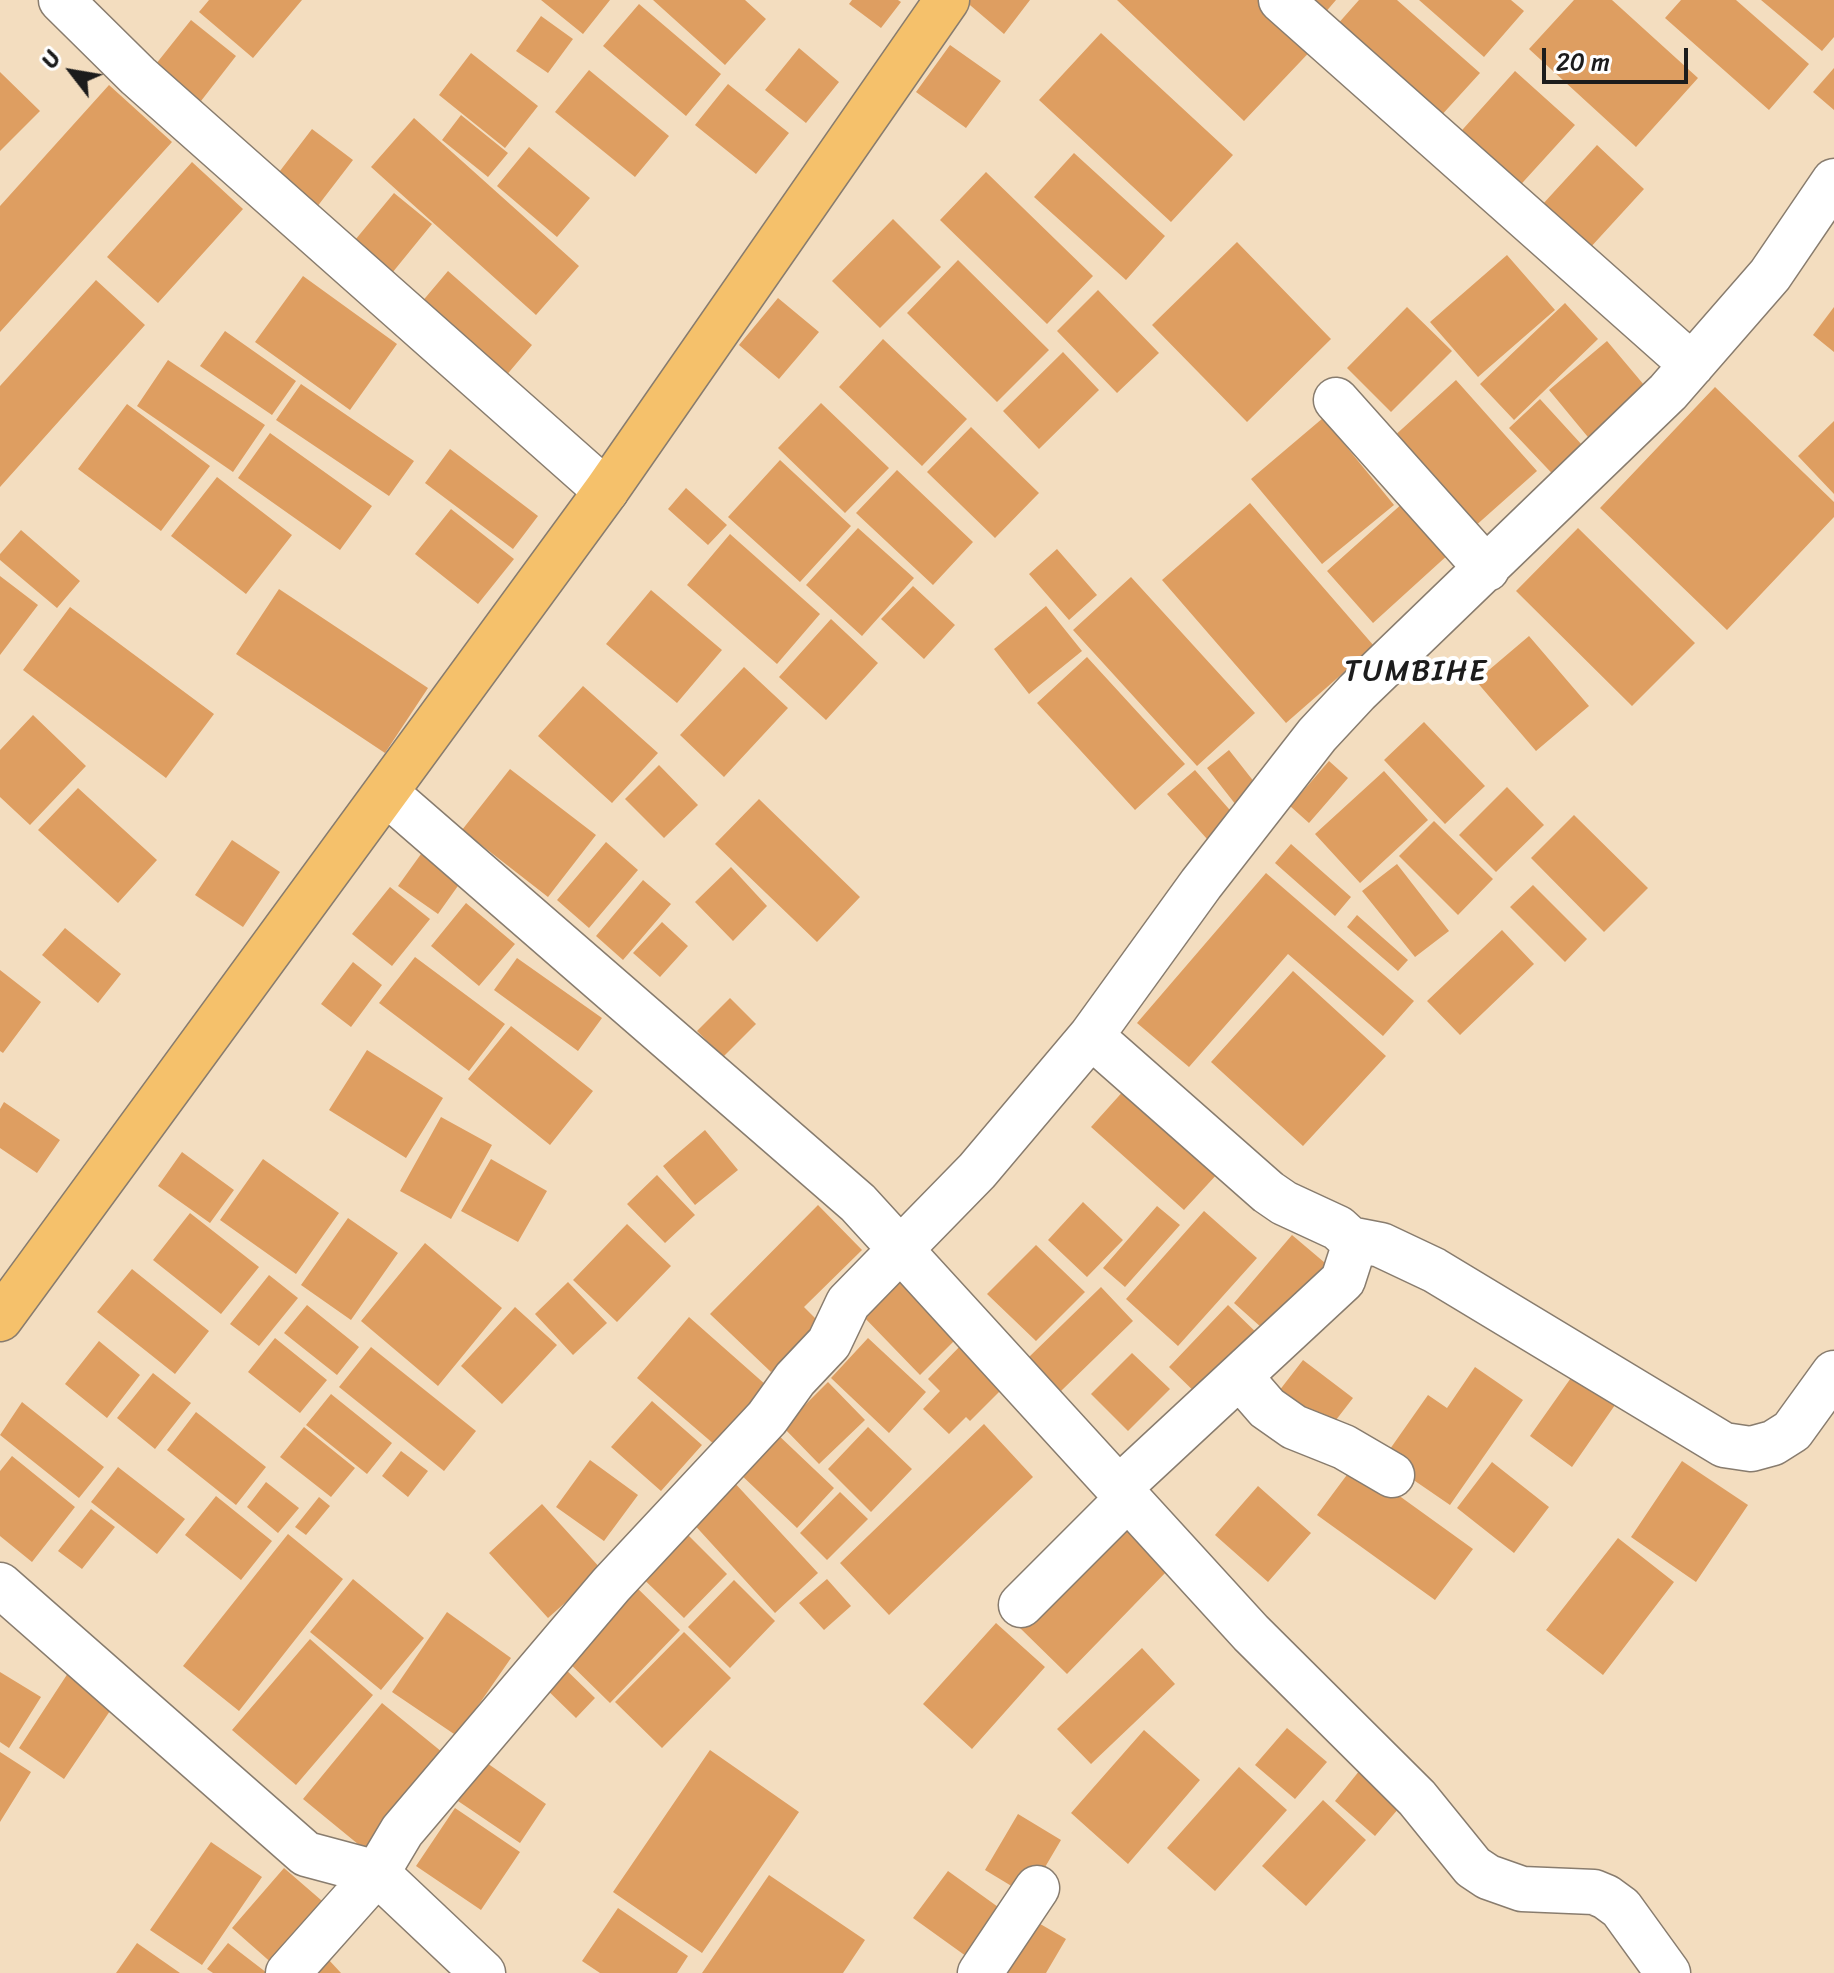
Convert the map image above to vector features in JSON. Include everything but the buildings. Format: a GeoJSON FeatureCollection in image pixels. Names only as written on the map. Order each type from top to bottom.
{"type":"FeatureCollection","features":[{"type":"Feature","properties":{"kind":"main road"},"geometry":{"type":"LineString","coordinates":[[0,1319],[606,491],[947,0]]}},
{"type":"Feature","properties":{"kind":"street"},"geometry":{"type":"LineString","coordinates":[[61,0],[138,76],[606,491]]}},
{"type":"Feature","properties":{"kind":"street"},"geometry":{"type":"LineString","coordinates":[[1281,0],[1692,365]]}},
{"type":"Feature","properties":{"kind":"street"},"geometry":{"type":"LineString","coordinates":[[288,1973],[377,1873],[402,1831],[620,1575],[767,1418],[795,1379],[829,1343],[848,1303],[977,1171],[1091,1036],[1201,884],[1317,735],[1357,692],[1624,438],[1770,275],[1834,181]]}},
{"type":"Feature","properties":{"kind":"street"},"geometry":{"type":"LineString","coordinates":[[1336,400],[1487,569]]}},
{"type":"Feature","properties":{"kind":"street"},"geometry":{"type":"LineString","coordinates":[[386,793],[800,1151],[902,1248],[939,1294],[1251,1633],[1417,1798],[1473,1867],[1488,1877],[1522,1889],[1594,1892],[1606,1897],[1621,1908],[1668,1973]]}},
{"type":"Feature","properties":{"kind":"street"},"geometry":{"type":"LineString","coordinates":[[1021,1605],[1123,1493],[1343,1280],[1353,1249],[1350,1239],[1338,1228],[1284,1203],[1268,1192],[1091,1036]]}},
{"type":"Feature","properties":{"kind":"street"},"geometry":{"type":"LineString","coordinates":[[1350,1239],[1381,1245],[1434,1270],[1724,1445],[1751,1449],[1792,1431],[1834,1373]]}},
{"type":"Feature","properties":{"kind":"street"},"geometry":{"type":"LineString","coordinates":[[1241,1378],[1267,1408],[1294,1427],[1344,1447],[1392,1475]]}},
{"type":"Feature","properties":{"kind":"street"},"geometry":{"type":"LineString","coordinates":[[0,1585],[306,1854],[377,1873],[483,1973]]}},
{"type":"Feature","properties":{"kind":"street"},"geometry":{"type":"LineString","coordinates":[[980,1973],[1037,1888]]}},
{"type":"Feature","properties":{"kind":"district","name":"TUMBIHE"},"geometry":{"type":"Point","coordinates":[1416,672]}}]}
